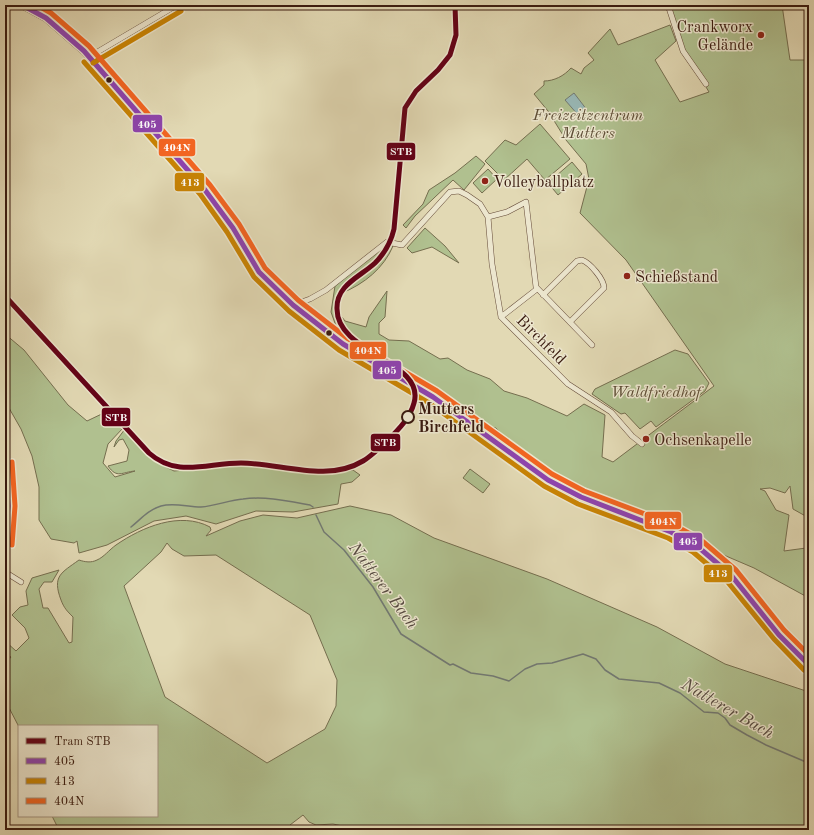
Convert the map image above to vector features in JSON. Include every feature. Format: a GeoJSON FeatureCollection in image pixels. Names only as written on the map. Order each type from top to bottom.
{"type":"FeatureCollection","features":[{"type":"Feature","properties":{"kind":"main road"},"geometry":{"type":"LineString","coordinates":[[22,5],[34,8],[63,32],[89,57],[142,120],[205,190],[233,228],[259,272],[292,304],[343,344],[417,387],[558,486],[581,497],[671,532],[697,546],[731,575],[782,638],[809,665]]}},
{"type":"Feature","properties":{"kind":"street"},"geometry":{"type":"LineString","coordinates":[[89,57],[177,5]]}},
{"type":"Feature","properties":{"kind":"street"},"geometry":{"type":"LineString","coordinates":[[668,5],[683,51],[706,84]]}},
{"type":"Feature","properties":{"kind":"street"},"geometry":{"type":"LineString","coordinates":[[292,304],[310,299],[326,290],[387,242],[402,245],[450,192],[459,192],[467,195],[480,204],[488,217]]}},
{"type":"Feature","properties":{"kind":"street","name":"Birchfeld"},"geometry":{"type":"LineString","coordinates":[[592,345],[538,289],[533,267],[526,202],[507,212],[488,217],[492,264],[501,316],[568,384],[611,412],[632,436],[642,444]]}},
{"type":"Feature","properties":{"kind":"street","name":"Birchfeld"},"geometry":{"type":"LineString","coordinates":[[543,295],[577,260],[582,260],[588,263],[602,281],[604,288],[570,322]]}},
{"type":"Feature","properties":{"kind":"street"},"geometry":{"type":"LineString","coordinates":[[501,316],[538,289]]}},
{"type":"Feature","properties":{"kind":"street"},"geometry":{"type":"LineString","coordinates":[[5,462],[8,506],[5,544]]}},
{"type":"Feature","properties":{"kind":"street"},"geometry":{"type":"LineString","coordinates":[[5,572],[21,582]]}},
{"type":"Feature","properties":{"kind":"green space","name":"Freizeitzentrum Mutters"},"geometry":{"type":"Polygon","coordinates":[[[667,5],[782,5],[790,60],[809,60],[809,518],[793,509],[790,486],[785,493],[770,488],[760,489],[765,491],[776,510],[789,515],[784,551],[806,548],[809,544],[809,598],[754,568],[593,499],[562,483],[516,455],[496,428],[478,426],[399,372],[341,340],[331,312],[335,286],[384,246],[393,246],[379,268],[358,285],[342,293],[338,312],[345,321],[366,327],[369,317],[387,291],[385,317],[379,323],[379,334],[389,340],[409,341],[440,359],[448,358],[467,370],[490,379],[504,391],[527,398],[567,416],[584,404],[605,415],[602,457],[613,462],[714,386],[626,260],[580,213],[589,179],[586,164],[566,140],[548,111],[534,94],[544,85],[544,81],[559,78],[571,68],[581,74],[584,68],[594,60],[588,53],[610,29],[618,45],[670,25],[676,41],[655,60],[680,102],[709,92],[684,50],[667,5]]]}},
{"type":"Feature","properties":{"kind":"green space"},"geometry":{"type":"Polygon","coordinates":[[[540,124],[570,159],[545,180],[527,159],[504,180],[485,161],[505,140],[516,145],[540,124]]]}},
{"type":"Feature","properties":{"kind":"green space"},"geometry":{"type":"Polygon","coordinates":[[[476,156],[485,164],[464,190],[453,180],[415,216],[406,228],[403,225],[423,204],[429,190],[455,173],[476,156]]]}},
{"type":"Feature","properties":{"kind":"green space"},"geometry":{"type":"Polygon","coordinates":[[[572,162],[582,174],[558,195],[548,183],[572,162]]]}},
{"type":"Feature","properties":{"kind":"green space","name":"Volleyballplatz"},"geometry":{"type":"Polygon","coordinates":[[[488,169],[497,179],[482,193],[473,183],[488,169]]]}},
{"type":"Feature","properties":{"kind":"green space"},"geometry":{"type":"Polygon","coordinates":[[[425,228],[445,246],[459,263],[432,247],[412,253],[407,248],[425,228]]]}},
{"type":"Feature","properties":{"kind":"green space"},"geometry":{"type":"Polygon","coordinates":[[[5,334],[24,350],[68,405],[87,421],[108,411],[123,428],[108,444],[103,463],[115,477],[135,471],[117,474],[108,466],[127,461],[129,450],[123,439],[119,440],[114,447],[116,441],[125,429],[156,462],[174,471],[237,465],[332,474],[353,470],[360,475],[352,482],[341,484],[338,504],[293,512],[256,511],[216,524],[186,516],[154,521],[107,545],[79,553],[77,541],[74,543],[51,539],[39,520],[39,487],[32,456],[21,429],[5,401],[5,334]]]}},
{"type":"Feature","properties":{"kind":"green space","name":"Waldfriedhof"},"geometry":{"type":"Polygon","coordinates":[[[675,350],[688,354],[709,383],[705,391],[656,427],[651,421],[640,429],[625,413],[621,414],[592,394],[595,389],[675,350]]]}},
{"type":"Feature","properties":{"kind":"green space"},"geometry":{"type":"Polygon","coordinates":[[[470,469],[490,484],[483,493],[463,478],[470,469]]]}},
{"type":"Feature","properties":{"kind":"green space"},"geometry":{"type":"Polygon","coordinates":[[[350,506],[391,515],[434,538],[547,579],[657,627],[725,664],[809,692],[809,830],[362,830],[333,824],[316,825],[309,822],[303,815],[290,825],[289,830],[59,830],[52,817],[158,817],[158,725],[18,725],[5,700],[5,664],[11,657],[5,653],[5,641],[16,651],[29,638],[25,628],[12,615],[20,607],[28,605],[26,591],[32,578],[59,570],[52,582],[44,582],[39,589],[43,608],[48,608],[69,643],[72,642],[73,617],[62,603],[57,585],[63,572],[79,560],[92,562],[97,560],[126,538],[149,527],[162,523],[174,521],[198,522],[210,527],[211,530],[206,536],[240,521],[263,515],[297,518],[350,506]],[[167,543],[161,552],[124,586],[165,697],[267,763],[325,729],[336,706],[337,680],[310,615],[216,555],[184,556],[172,549],[167,543]]]}},
{"type":"Feature","properties":{"kind":"water"},"geometry":{"type":"Polygon","coordinates":[[[574,93],[587,110],[579,116],[565,100],[574,93]]]}},
{"type":"Feature","properties":{"kind":"waterway"},"geometry":{"type":"LineString","coordinates":[[412,380],[454,404],[522,457],[562,483],[696,540]]}},
{"type":"Feature","properties":{"kind":"waterway","name":"Natterer Bach"},"geometry":{"type":"LineString","coordinates":[[131,527],[152,510],[166,505],[201,507],[238,500],[260,498],[310,505],[313,507]]}},
{"type":"Feature","properties":{"kind":"waterway","name":"Natterer Bach"},"geometry":{"type":"LineString","coordinates":[[316,515],[324,532],[344,550],[373,587],[401,634],[450,665],[453,664],[471,673],[493,676],[509,681],[525,669],[537,664],[552,663],[583,654],[596,659],[605,670],[619,679],[659,683],[680,693],[704,712],[718,713],[725,718],[730,725],[766,745],[806,762],[809,761]]}},
{"type":"Feature","properties":{"kind":"waterway"},"geometry":{"type":"LineString","coordinates":[[700,543],[719,558]]}},
{"type":"Feature","properties":{"kind":"waterway"},"geometry":{"type":"LineString","coordinates":[[734,571],[788,635],[807,654]]}},
{"type":"Feature","properties":{"kind":"tram line","name":"STB"},"geometry":{"type":"LineString","coordinates":[[5,296],[149,453],[160,461],[181,467],[241,463],[303,470],[334,471],[349,467],[367,459],[388,440],[407,418],[414,403],[414,389],[407,377],[395,367],[351,337],[341,324],[337,309],[338,301],[340,294],[350,282],[379,259],[385,251],[391,238],[394,229],[405,108],[416,91],[438,70],[450,55],[456,35],[455,5]]}},
{"type":"Feature","properties":{"kind":"transit line","name":"405"},"geometry":{"type":"LineString","coordinates":[[22,5],[46,18],[84,51],[205,190],[233,228],[259,272],[293,305],[343,344],[433,397],[548,480],[581,497],[671,532],[697,546],[731,575],[779,635],[809,665]]}},
{"type":"Feature","properties":{"kind":"transit line","name":"404N"},"geometry":{"type":"LineString","coordinates":[[37,5],[51,13],[89,46],[210,185],[239,224],[265,268],[298,300],[347,338],[437,391],[552,474],[584,491],[674,525],[701,540],[736,570],[784,630],[809,655]]}},
{"type":"Feature","properties":{"kind":"transit line","name":"413"},"geometry":{"type":"LineString","coordinates":[[93,63],[181,11]]}},
{"type":"Feature","properties":{"kind":"transit line","name":"413"},"geometry":{"type":"LineString","coordinates":[[84,62],[200,194],[227,232],[254,277],[289,311],[339,350],[429,403],[544,486],[578,504],[668,538],[693,552],[726,580],[774,639],[804,670]]}},
{"type":"Feature","properties":{"kind":"transit line","name":"405"},"geometry":{"type":"LineString","coordinates":[[5,462],[8,506],[5,544]]}},
{"type":"Feature","properties":{"kind":"transit line","name":"404N"},"geometry":{"type":"LineString","coordinates":[[12,462],[15,506],[12,545]]}},
{"type":"Feature","properties":{"kind":"place","name":"Crankworx Gelände"},"geometry":{"type":"Point","coordinates":[761,35]}},
{"type":"Feature","properties":{"kind":"place","name":"Volleyballplatz"},"geometry":{"type":"Point","coordinates":[485,181]}},
{"type":"Feature","properties":{"kind":"place","name":"Schießstand"},"geometry":{"type":"Point","coordinates":[627,276]}},
{"type":"Feature","properties":{"kind":"place","name":"Mutters Birchfeld"},"geometry":{"type":"Point","coordinates":[408,417]}},
{"type":"Feature","properties":{"kind":"place","name":"Ochsenkapelle"},"geometry":{"type":"Point","coordinates":[646,439]}}]}
